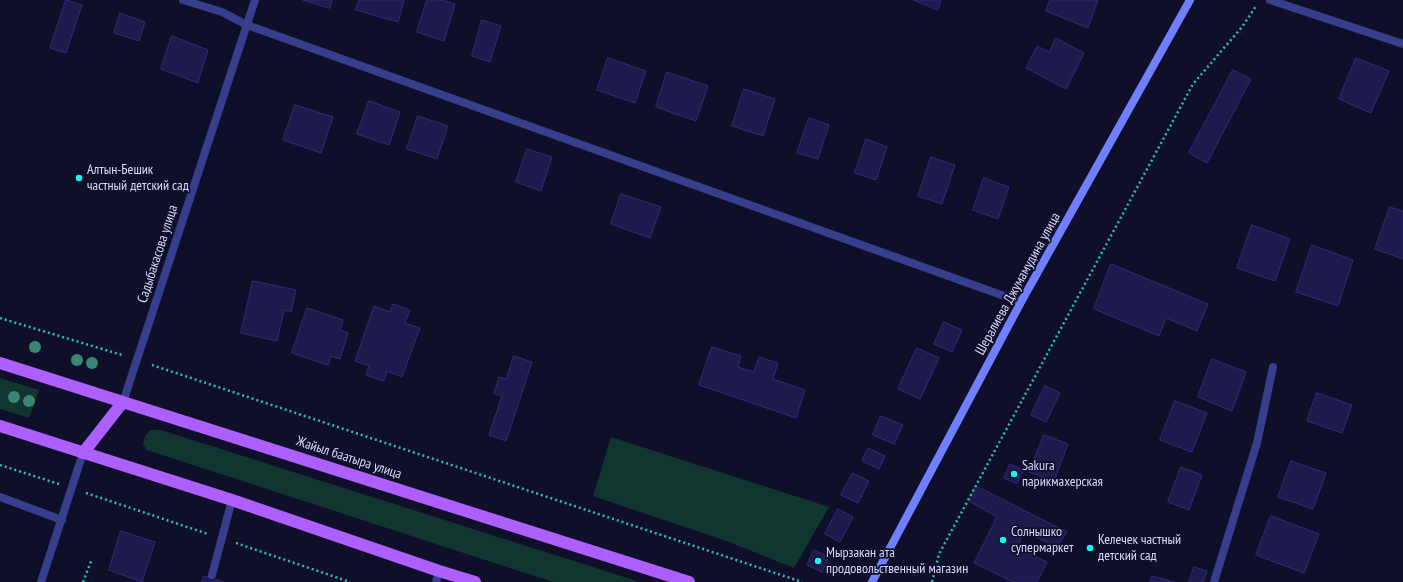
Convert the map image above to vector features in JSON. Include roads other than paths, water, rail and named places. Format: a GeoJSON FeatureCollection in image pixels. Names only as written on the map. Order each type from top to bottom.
{"type":"FeatureCollection","features":[{"type":"Feature","properties":{"kind":"main road","name":"Жайыл баатыра улица"},"geometry":{"type":"LineString","coordinates":[[0,363],[689,582]]}},
{"type":"Feature","properties":{"kind":"main road"},"geometry":{"type":"LineString","coordinates":[[83,453],[123,402]]}},
{"type":"Feature","properties":{"kind":"main road"},"geometry":{"type":"LineString","coordinates":[[0,426],[232,500],[437,576],[475,582]]}},
{"type":"Feature","properties":{"kind":"street"},"geometry":{"type":"LineString","coordinates":[[183,0],[222,12],[247,25],[1021,302]]}},
{"type":"Feature","properties":{"kind":"street","name":"Садыбакасова улица"},"geometry":{"type":"LineString","coordinates":[[123,402],[255,0]]}},
{"type":"Feature","properties":{"kind":"street","name":"Шералиева Джумамудина улица"},"geometry":{"type":"LineString","coordinates":[[872,582],[1021,302],[1190,0]]}},
{"type":"Feature","properties":{"kind":"street"},"geometry":{"type":"LineString","coordinates":[[1270,0],[1403,44]]}},
{"type":"Feature","properties":{"kind":"street"},"geometry":{"type":"LineString","coordinates":[[1214,582],[1257,443],[1273,367]]}},
{"type":"Feature","properties":{"kind":"street"},"geometry":{"type":"LineString","coordinates":[[42,582],[83,453]]}},
{"type":"Feature","properties":{"kind":"street"},"geometry":{"type":"LineString","coordinates":[[0,497],[62,520]]}},
{"type":"Feature","properties":{"kind":"street"},"geometry":{"type":"LineString","coordinates":[[212,575],[232,500]]}},
{"type":"Feature","properties":{"kind":"place","name":"Алтын-Бешик частный детский сад"},"geometry":{"type":"Point","coordinates":[79,178]}},
{"type":"Feature","properties":{"kind":"place","name":"Sakura парикмахерская"},"geometry":{"type":"Point","coordinates":[1014,474]}},
{"type":"Feature","properties":{"kind":"place","name":"Солнышко супермаркет"},"geometry":{"type":"Point","coordinates":[1003,540]}},
{"type":"Feature","properties":{"kind":"place","name":"Келечек частный детский сад"},"geometry":{"type":"Point","coordinates":[1090,548]}},
{"type":"Feature","properties":{"kind":"place","name":"Мырзакан ата продовольственный магазин"},"geometry":{"type":"Point","coordinates":[818,561]}}]}
